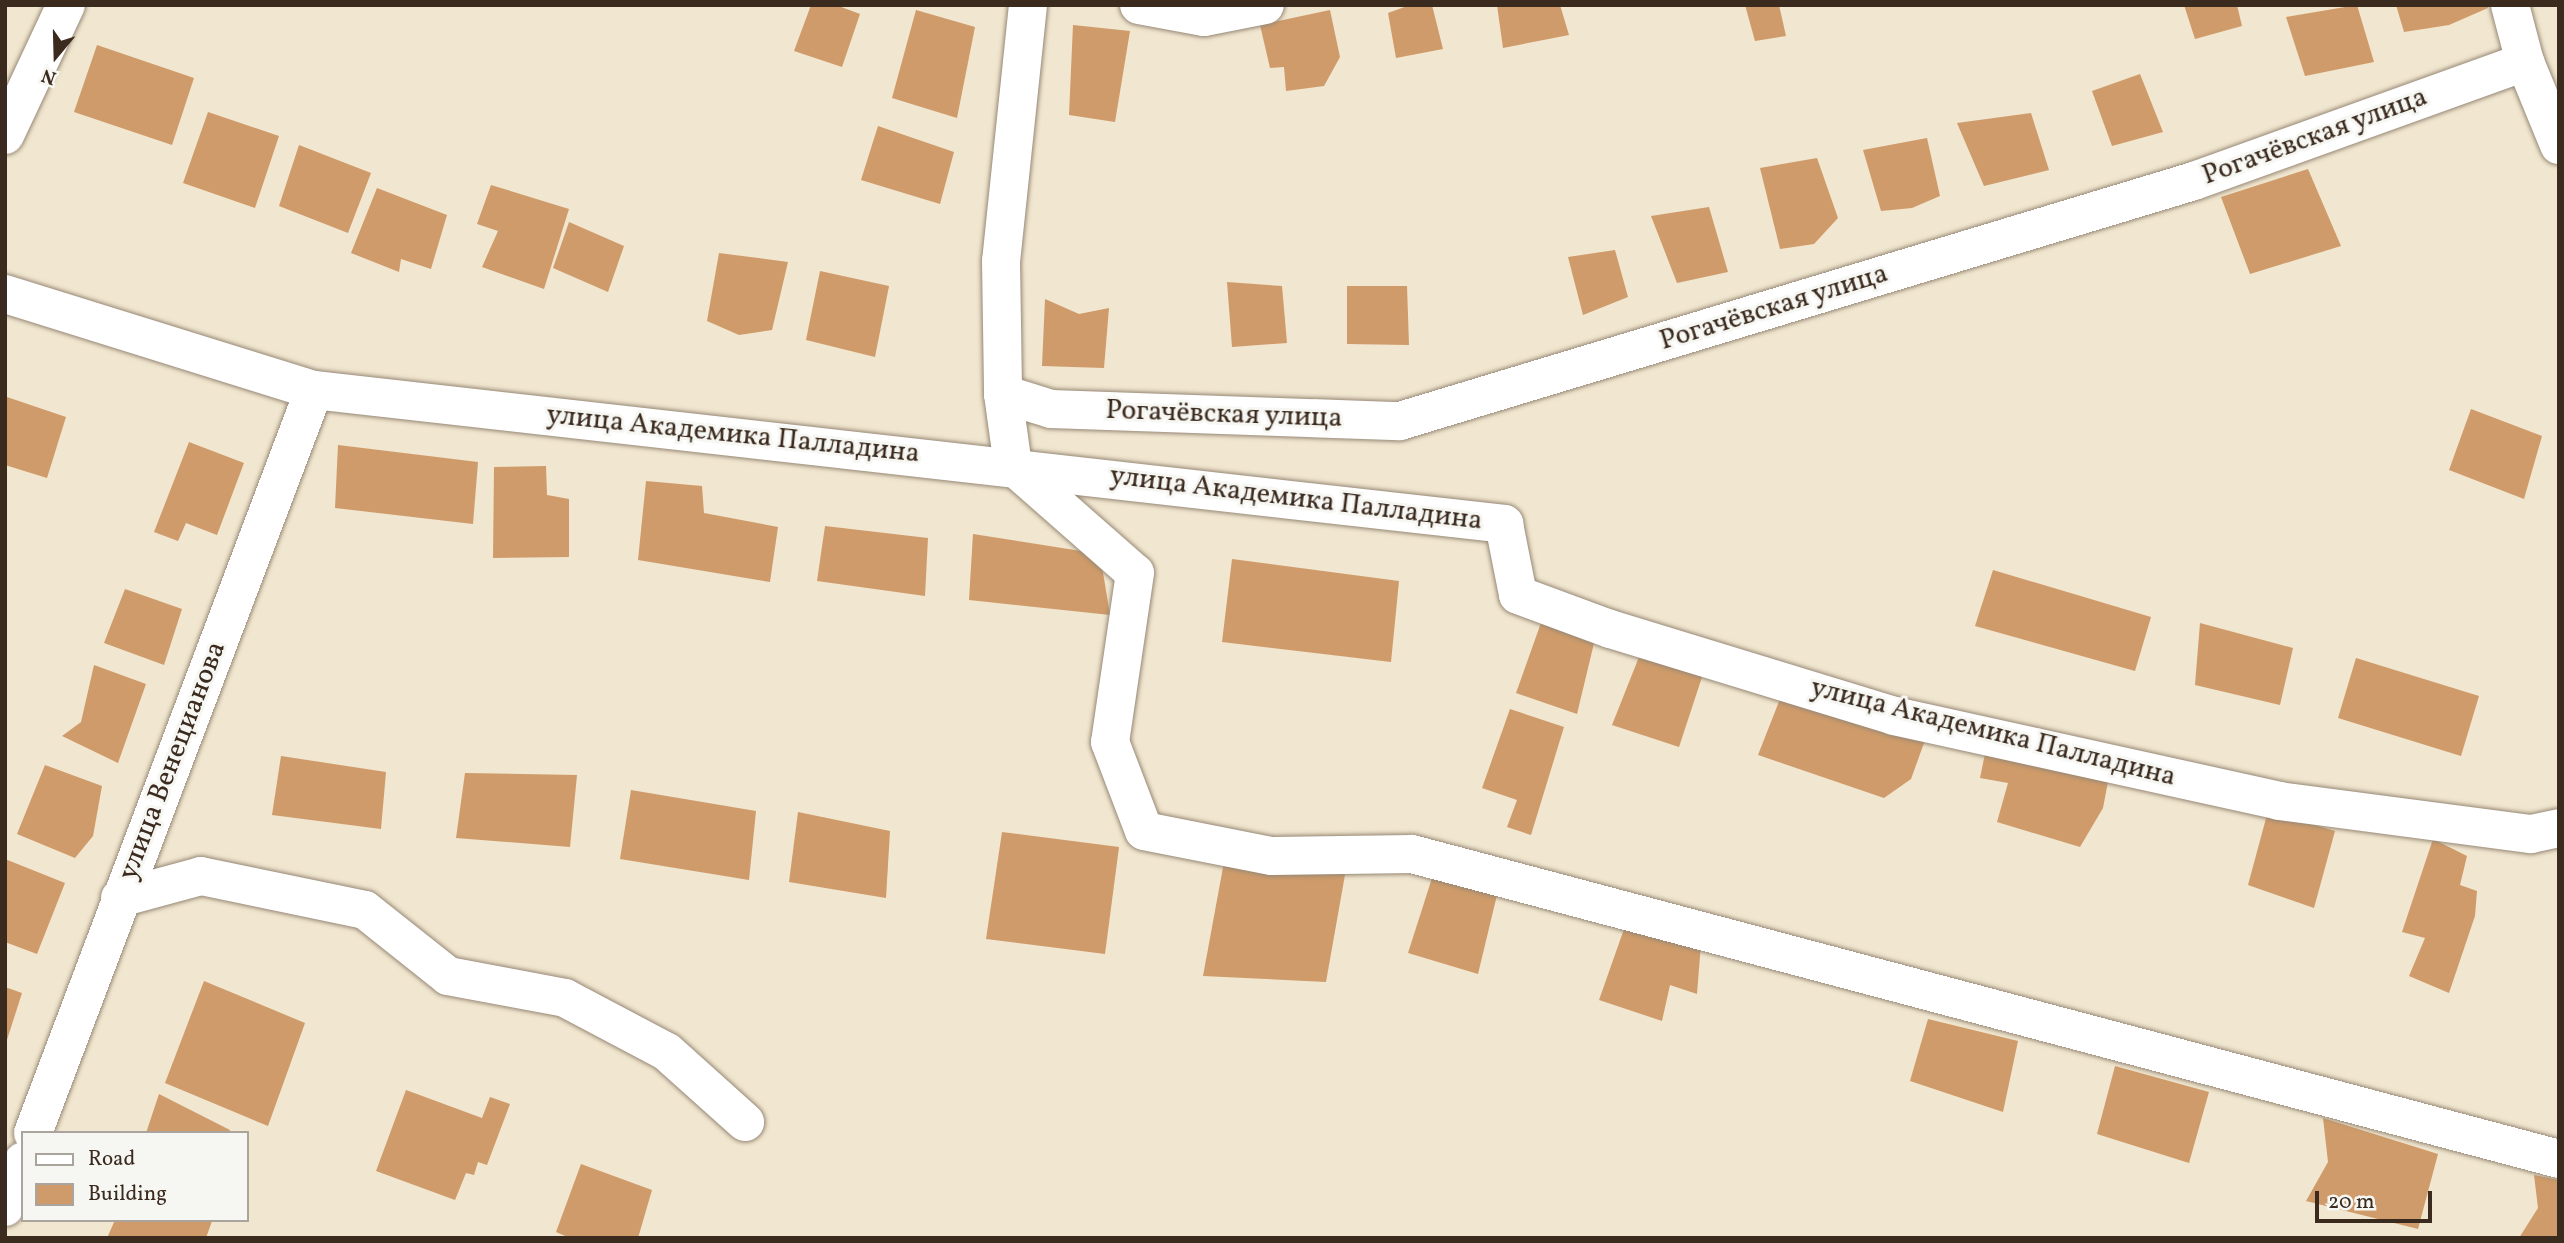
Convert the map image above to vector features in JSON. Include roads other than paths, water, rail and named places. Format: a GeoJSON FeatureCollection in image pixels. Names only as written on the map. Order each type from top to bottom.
{"type":"FeatureCollection","features":[{"type":"Feature","properties":{"kind":"street"},"geometry":{"type":"LineString","coordinates":[[5,135],[66,5]]}},
{"type":"Feature","properties":{"kind":"street"},"geometry":{"type":"LineString","coordinates":[[1028,5],[1001,261],[1003,394],[1013,466],[1135,573],[1110,742],[1143,831],[1272,856],[1412,854],[2559,1159]]}},
{"type":"Feature","properties":{"kind":"street"},"geometry":{"type":"LineString","coordinates":[[1139,5],[1204,17],[1265,5]]}},
{"type":"Feature","properties":{"kind":"street"},"geometry":{"type":"LineString","coordinates":[[2510,5],[2525,62],[2559,145]]}},
{"type":"Feature","properties":{"kind":"street","name":"Рогачёвская улица"},"geometry":{"type":"LineString","coordinates":[[1003,394],[1051,409],[1400,421],[2194,181],[2525,62]]}},
{"type":"Feature","properties":{"kind":"street","name":"улица Академика Палладина"},"geometry":{"type":"LineString","coordinates":[[5,294],[314,390],[1013,466],[1504,524],[1518,595],[1610,629],[1894,716],[2279,801],[2531,834],[2559,828]]}},
{"type":"Feature","properties":{"kind":"street","name":"улица Венецианова"},"geometry":{"type":"LineString","coordinates":[[34,1131],[314,390]]}},
{"type":"Feature","properties":{"kind":"street"},"geometry":{"type":"LineString","coordinates":[[120,898],[201,876],[365,910],[448,976],[565,998],[667,1052],[745,1122]]}},
{"type":"Feature","properties":{"kind":"street"},"geometry":{"type":"LineString","coordinates":[[5,1208],[21,1166]]}}]}
